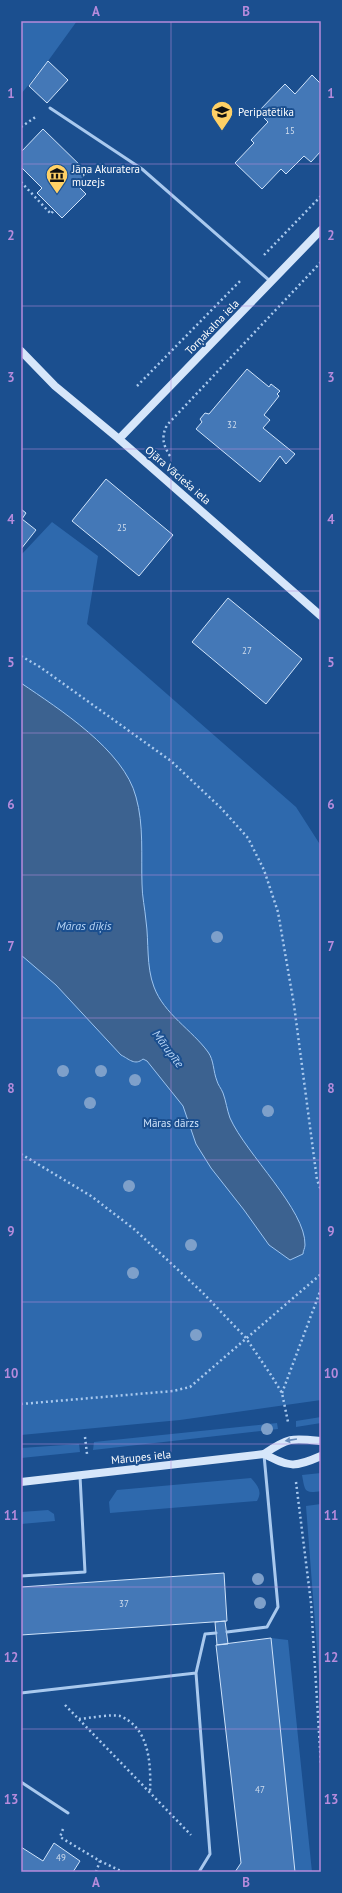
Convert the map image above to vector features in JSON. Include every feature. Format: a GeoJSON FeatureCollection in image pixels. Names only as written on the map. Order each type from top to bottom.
{"type":"FeatureCollection","features":[{"type":"Feature","properties":{"kind":"street","name":"Torņakalna iela"},"geometry":{"type":"LineString","coordinates":[[119,439],[321,230]]}},
{"type":"Feature","properties":{"kind":"street","name":"Ojāra Vācieša iela"},"geometry":{"type":"LineString","coordinates":[[21,350],[55,386],[119,439],[321,616]]}},
{"type":"Feature","properties":{"kind":"street","name":"Mārupes iela"},"geometry":{"type":"LineString","coordinates":[[21,1482],[264,1454],[282,1441],[299,1439],[321,1441]]}},
{"type":"Feature","properties":{"kind":"street"},"geometry":{"type":"LineString","coordinates":[[264,1454],[286,1465],[303,1464],[321,1456]]}},
{"type":"Feature","properties":{"kind":"lane"},"geometry":{"type":"LineString","coordinates":[[50,108],[142,170],[272,282]]}},
{"type":"Feature","properties":{"kind":"lane"},"geometry":{"type":"LineString","coordinates":[[227,1632],[267,1627],[278,1607],[264,1454]]}},
{"type":"Feature","properties":{"kind":"lane"},"geometry":{"type":"LineString","coordinates":[[21,1576],[85,1572],[80,1475]]}},
{"type":"Feature","properties":{"kind":"lane"},"geometry":{"type":"LineString","coordinates":[[199,1872],[210,1854],[196,1673],[205,1634],[216,1633]]}},
{"type":"Feature","properties":{"kind":"lane"},"geometry":{"type":"LineString","coordinates":[[21,1693],[196,1673]]}},
{"type":"Feature","properties":{"kind":"lane"},"geometry":{"type":"LineString","coordinates":[[21,1782],[68,1813]]}},
{"type":"Feature","properties":{"kind":"path"},"geometry":{"type":"LineString","coordinates":[[21,182],[51,214],[54,210]]}},
{"type":"Feature","properties":{"kind":"path"},"geometry":{"type":"LineString","coordinates":[[137,386],[321,196]]}},
{"type":"Feature","properties":{"kind":"path"},"geometry":{"type":"LineString","coordinates":[[173,419],[321,262]]}},
{"type":"Feature","properties":{"kind":"path"},"geometry":{"type":"LineString","coordinates":[[21,656],[53,676],[171,761],[221,808],[248,838],[264,870],[278,912],[294,1004],[317,1180],[321,1190]]}},
{"type":"Feature","properties":{"kind":"path"},"geometry":{"type":"LineString","coordinates":[[21,1154],[91,1196],[134,1229],[203,1293],[246,1338],[282,1394],[287,1417]]}},
{"type":"Feature","properties":{"kind":"path"},"geometry":{"type":"LineString","coordinates":[[21,1404],[173,1391],[190,1387],[321,1274]]}},
{"type":"Feature","properties":{"kind":"path"},"geometry":{"type":"LineString","coordinates":[[282,1394],[321,1289]]}},
{"type":"Feature","properties":{"kind":"path"},"geometry":{"type":"LineString","coordinates":[[295,1475],[311,1603],[321,1765]]}},
{"type":"Feature","properties":{"kind":"path"},"geometry":{"type":"LineString","coordinates":[[51,1690],[210,1854]]}},
{"type":"Feature","properties":{"kind":"path"},"geometry":{"type":"LineString","coordinates":[[79,1719],[119,1716],[136,1726],[147,1748],[151,1774],[150,1792]]}},
{"type":"Feature","properties":{"kind":"path"},"geometry":{"type":"LineString","coordinates":[[68,1813],[60,1837],[100,1861],[123,1872]]}},
{"type":"Feature","properties":{"kind":"path"},"geometry":{"type":"LineString","coordinates":[[96,1872],[100,1861]]}},
{"type":"Feature","properties":{"kind":"green space"},"geometry":{"type":"Polygon","coordinates":[[[21,21],[77,21],[48,61],[21,94],[21,21]]]}},
{"type":"Feature","properties":{"kind":"green space","name":"Māras dārzs"},"geometry":{"type":"Polygon","coordinates":[[[52,522],[98,556],[87,624],[296,807],[321,846],[321,1400],[180,1420],[21,1435],[21,555],[52,522]]]}},
{"type":"Feature","properties":{"kind":"green space"},"geometry":{"type":"Polygon","coordinates":[[[321,1417],[321,1423],[296,1427],[296,1421],[321,1417]]]}},
{"type":"Feature","properties":{"kind":"green space"},"geometry":{"type":"Polygon","coordinates":[[[277,1423],[278,1429],[93,1450],[94,1442],[277,1423]]]}},
{"type":"Feature","properties":{"kind":"green space"},"geometry":{"type":"Polygon","coordinates":[[[79,1444],[80,1452],[21,1458],[21,1448],[79,1444]]]}},
{"type":"Feature","properties":{"kind":"green space"},"geometry":{"type":"Polygon","coordinates":[[[321,1473],[321,1491],[311,1492],[306,1490],[302,1475],[321,1473]]]}},
{"type":"Feature","properties":{"kind":"green space"},"geometry":{"type":"Polygon","coordinates":[[[251,1478],[259,1491],[257,1501],[110,1513],[109,1502],[117,1490],[251,1478]]]}},
{"type":"Feature","properties":{"kind":"green space"},"geometry":{"type":"Polygon","coordinates":[[[321,1504],[321,1701],[306,1506],[321,1504]]]}},
{"type":"Feature","properties":{"kind":"green space"},"geometry":{"type":"Polygon","coordinates":[[[48,1510],[54,1514],[55,1521],[21,1524],[21,1512],[48,1510]]]}},
{"type":"Feature","properties":{"kind":"green space"},"geometry":{"type":"Polygon","coordinates":[[[271,1638],[288,1640],[312,1872],[295,1872],[271,1638]]]}},
{"type":"Feature","properties":{"kind":"water","name":"Māras dīķis"},"geometry":{"type":"Polygon","coordinates":[[[21,683],[71,718],[88,732],[118,763],[129,780],[139,808],[142,840],[142,893],[147,929],[151,979],[164,1005],[210,1055],[230,1118],[238,1132],[296,1215],[303,1231],[305,1245],[303,1254],[290,1260],[269,1245],[211,1168],[196,1144],[183,1106],[147,1061],[143,1059],[135,1062],[121,1055],[56,985],[21,955],[21,683]]]}},
{"type":"Feature","properties":{"kind":"building"},"geometry":{"type":"Polygon","coordinates":[[[48,61],[68,80],[47,103],[29,86],[48,61]]]}},
{"type":"Feature","properties":{"kind":"building"},"geometry":{"type":"Polygon","coordinates":[[[312,75],[321,84],[321,151],[311,162],[304,156],[286,174],[281,169],[262,189],[235,163],[254,143],[251,140],[268,122],[258,112],[285,84],[295,94],[312,75]]]}},
{"type":"Feature","properties":{"kind":"building"},"geometry":{"type":"Polygon","coordinates":[[[43,129],[88,173],[76,184],[86,194],[62,218],[37,193],[42,188],[21,167],[21,152],[43,129]]]}},
{"type":"Feature","properties":{"kind":"building"},"geometry":{"type":"Polygon","coordinates":[[[247,369],[269,387],[271,384],[280,391],[277,394],[279,396],[264,415],[270,420],[263,428],[295,454],[286,464],[280,456],[260,482],[196,429],[202,422],[200,419],[205,413],[209,414],[247,369]]]}},
{"type":"Feature","properties":{"kind":"building"},"geometry":{"type":"Polygon","coordinates":[[[106,479],[173,535],[139,576],[72,521],[106,479]]]}},
{"type":"Feature","properties":{"kind":"building"},"geometry":{"type":"Polygon","coordinates":[[[21,509],[26,513],[22,519],[36,530],[21,549],[21,509]]]}},
{"type":"Feature","properties":{"kind":"building"},"geometry":{"type":"Polygon","coordinates":[[[228,598],[302,659],[266,704],[192,642],[228,598]]]}},
{"type":"Feature","properties":{"kind":"building"},"geometry":{"type":"Polygon","coordinates":[[[224,1573],[227,1621],[21,1635],[21,1587],[224,1573]]]}},
{"type":"Feature","properties":{"kind":"building"},"geometry":{"type":"Polygon","coordinates":[[[225,1621],[228,1644],[217,1645],[215,1622],[225,1621]]]}},
{"type":"Feature","properties":{"kind":"building"},"geometry":{"type":"Polygon","coordinates":[[[271,1638],[295,1872],[235,1872],[241,1863],[216,1645],[271,1638]]]}},
{"type":"Feature","properties":{"kind":"building"},"geometry":{"type":"Polygon","coordinates":[[[54,1843],[80,1861],[73,1872],[21,1872],[21,1847],[43,1861],[54,1843]]]}},
{"type":"Feature","properties":{"kind":"place","name":"Peripatētika"},"geometry":{"type":"Point","coordinates":[222,132]}},
{"type":"Feature","properties":{"kind":"place","name":"Jāņa Akuratera muzejs"},"geometry":{"type":"Point","coordinates":[57,194]}},
{"type":"Feature","properties":{"kind":"water label","name":"Mārupīte"},"geometry":{"type":"Point","coordinates":[168,1049]}}]}
